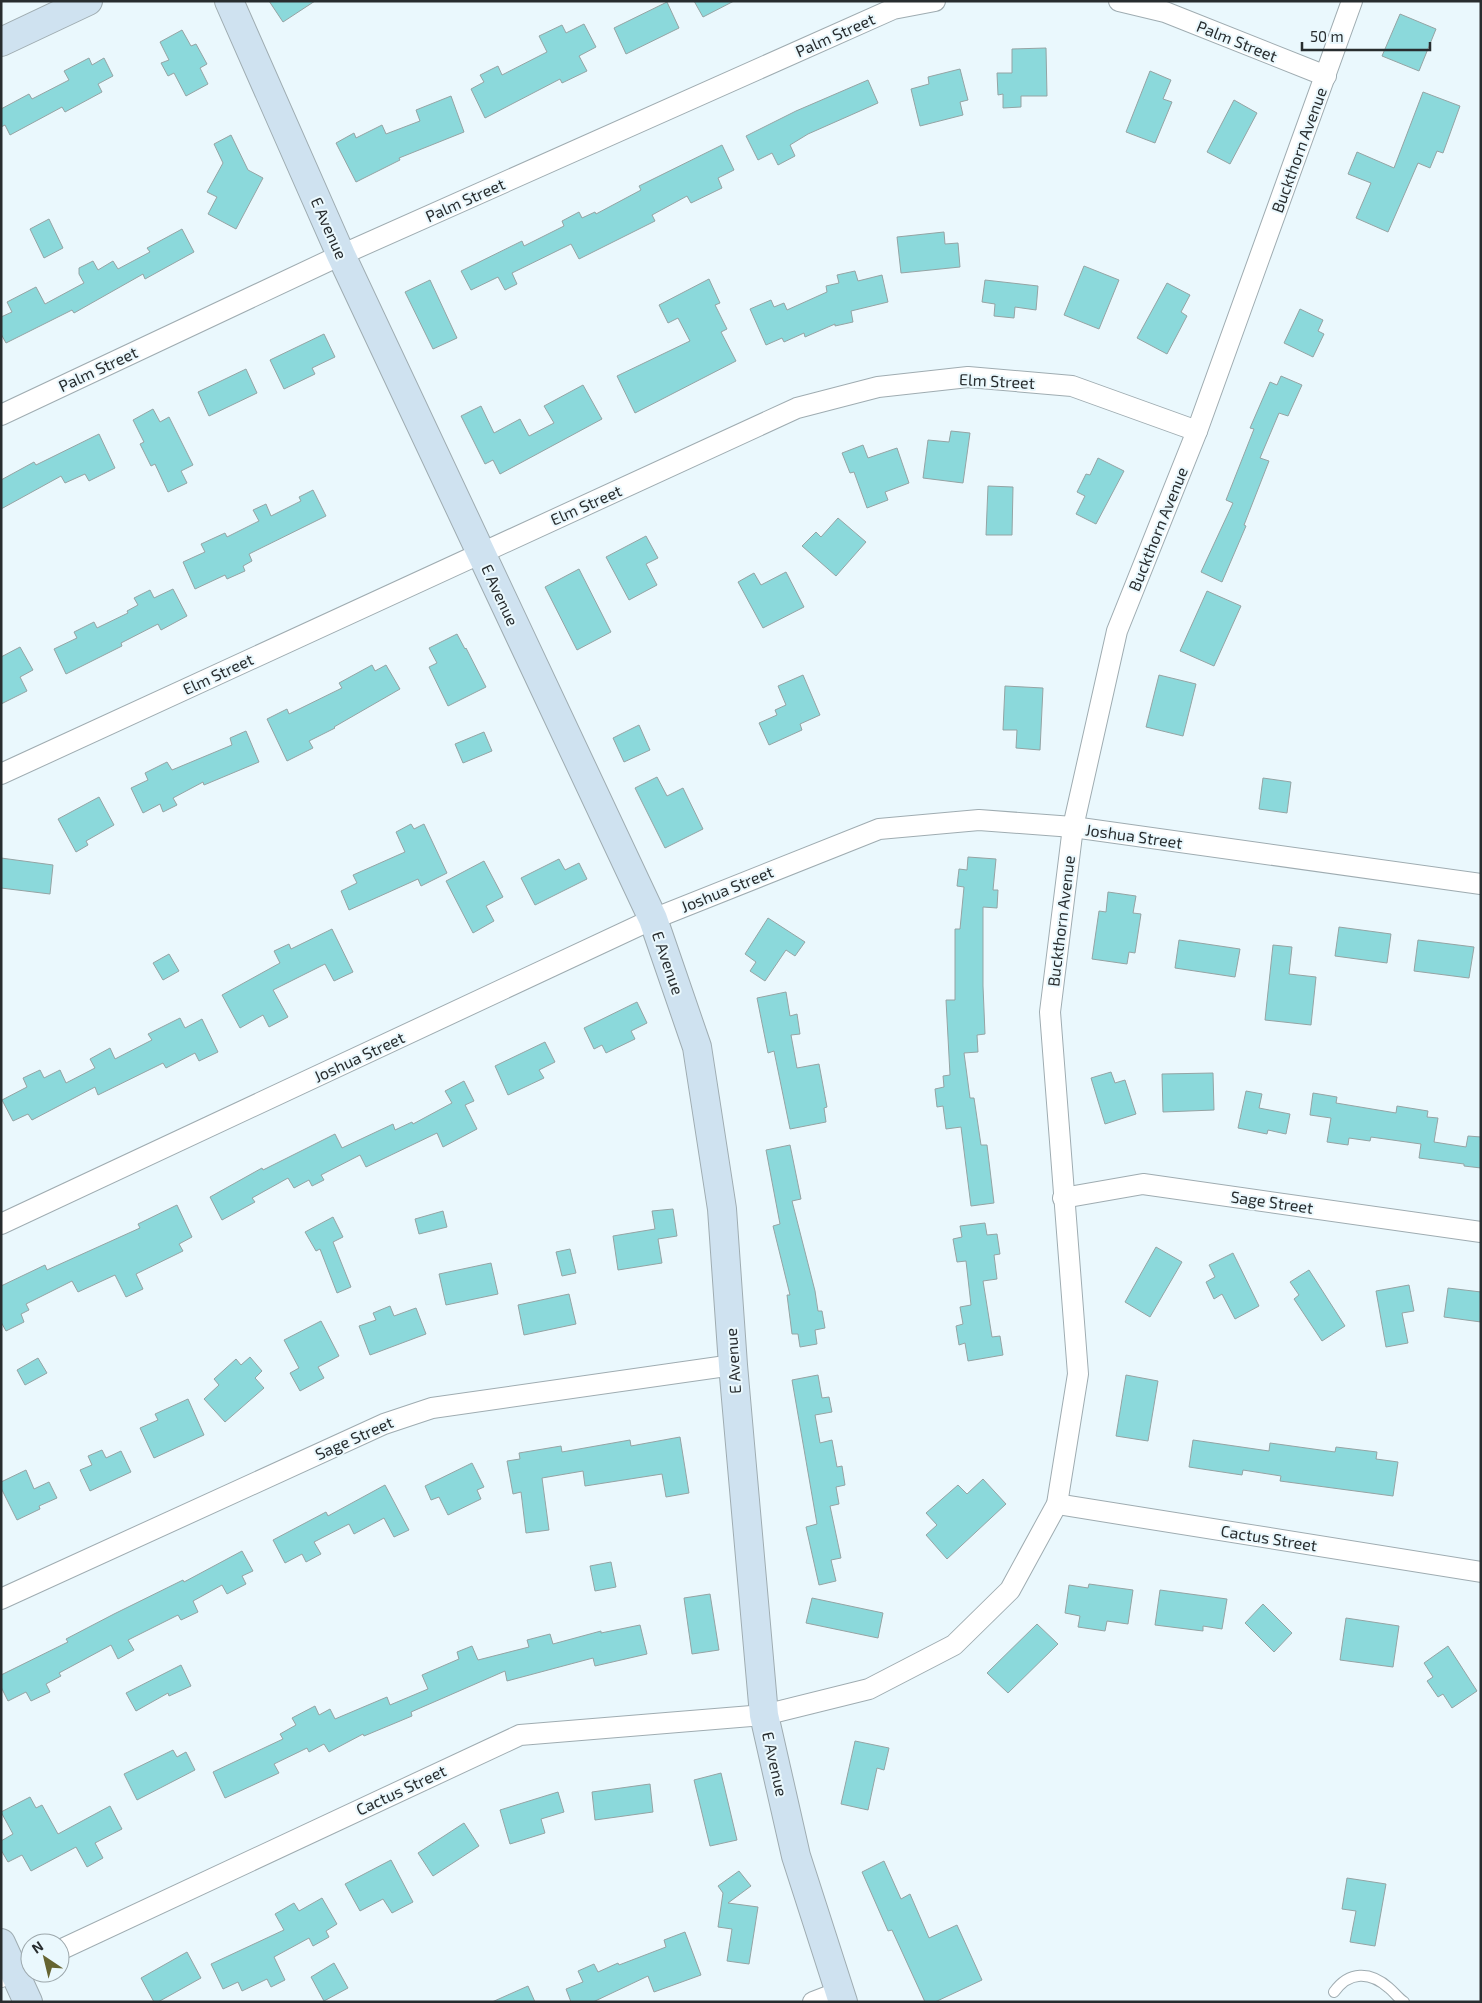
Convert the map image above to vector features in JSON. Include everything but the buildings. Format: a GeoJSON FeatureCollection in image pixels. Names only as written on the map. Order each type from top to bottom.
{"type":"FeatureCollection","features":[{"type":"Feature","properties":{"kind":"street"},"geometry":{"type":"LineString","coordinates":[[1,42],[88,1]]}},
{"type":"Feature","properties":{"kind":"street","name":"E Avenue"},"geometry":{"type":"LineString","coordinates":[[229,1],[341,255],[653,919],[698,1047],[722,1209],[733,1365],[764,1715],[796,1856],[841,1997]]}},
{"type":"Feature","properties":{"kind":"street","name":"Palm Street"},"geometry":{"type":"LineString","coordinates":[[1,415],[341,255],[893,9],[936,1]]}},
{"type":"Feature","properties":{"kind":"street","name":"Palm Street"},"geometry":{"type":"LineString","coordinates":[[1118,1],[1166,12],[1326,76]]}},
{"type":"Feature","properties":{"kind":"street","name":"Buckthorn Avenue"},"geometry":{"type":"LineString","coordinates":[[764,1715],[868,1690],[954,1645],[1010,1590],[1057,1504],[1078,1374],[1050,1012],[1073,827],[1116,631],[1198,431],[1352,1]]}},
{"type":"Feature","properties":{"kind":"street","name":"Elm Street"},"geometry":{"type":"LineString","coordinates":[[1,774],[798,408],[878,387],[968,377],[1072,386],[1198,431]]}},
{"type":"Feature","properties":{"kind":"street","name":"Joshua Street"},"geometry":{"type":"LineString","coordinates":[[1,1224],[653,919],[879,829],[980,820],[1073,827],[1481,884]]}},
{"type":"Feature","properties":{"kind":"street","name":"Sage Street"},"geometry":{"type":"LineString","coordinates":[[1063,1198],[1143,1184],[1481,1232]]}},
{"type":"Feature","properties":{"kind":"street","name":"Sage Street"},"geometry":{"type":"LineString","coordinates":[[1,1599],[384,1424],[432,1408],[733,1365]]}},
{"type":"Feature","properties":{"kind":"street","name":"Cactus Street"},"geometry":{"type":"LineString","coordinates":[[1057,1504],[1481,1572]]}},
{"type":"Feature","properties":{"kind":"street","name":"Cactus Street"},"geometry":{"type":"LineString","coordinates":[[70,1945],[520,1735],[764,1715]]}},
{"type":"Feature","properties":{"kind":"street"},"geometry":{"type":"LineString","coordinates":[[1,1943],[28,2002]]}},
{"type":"Feature","properties":{"kind":"street"},"geometry":{"type":"LineString","coordinates":[[813,2002],[841,1997]]}},
{"type":"Feature","properties":{"kind":"lane"},"geometry":{"type":"LineString","coordinates":[[1334,1992],[1341,1982],[1353,1977],[1366,1976],[1378,1979],[1404,2002]]}}]}
